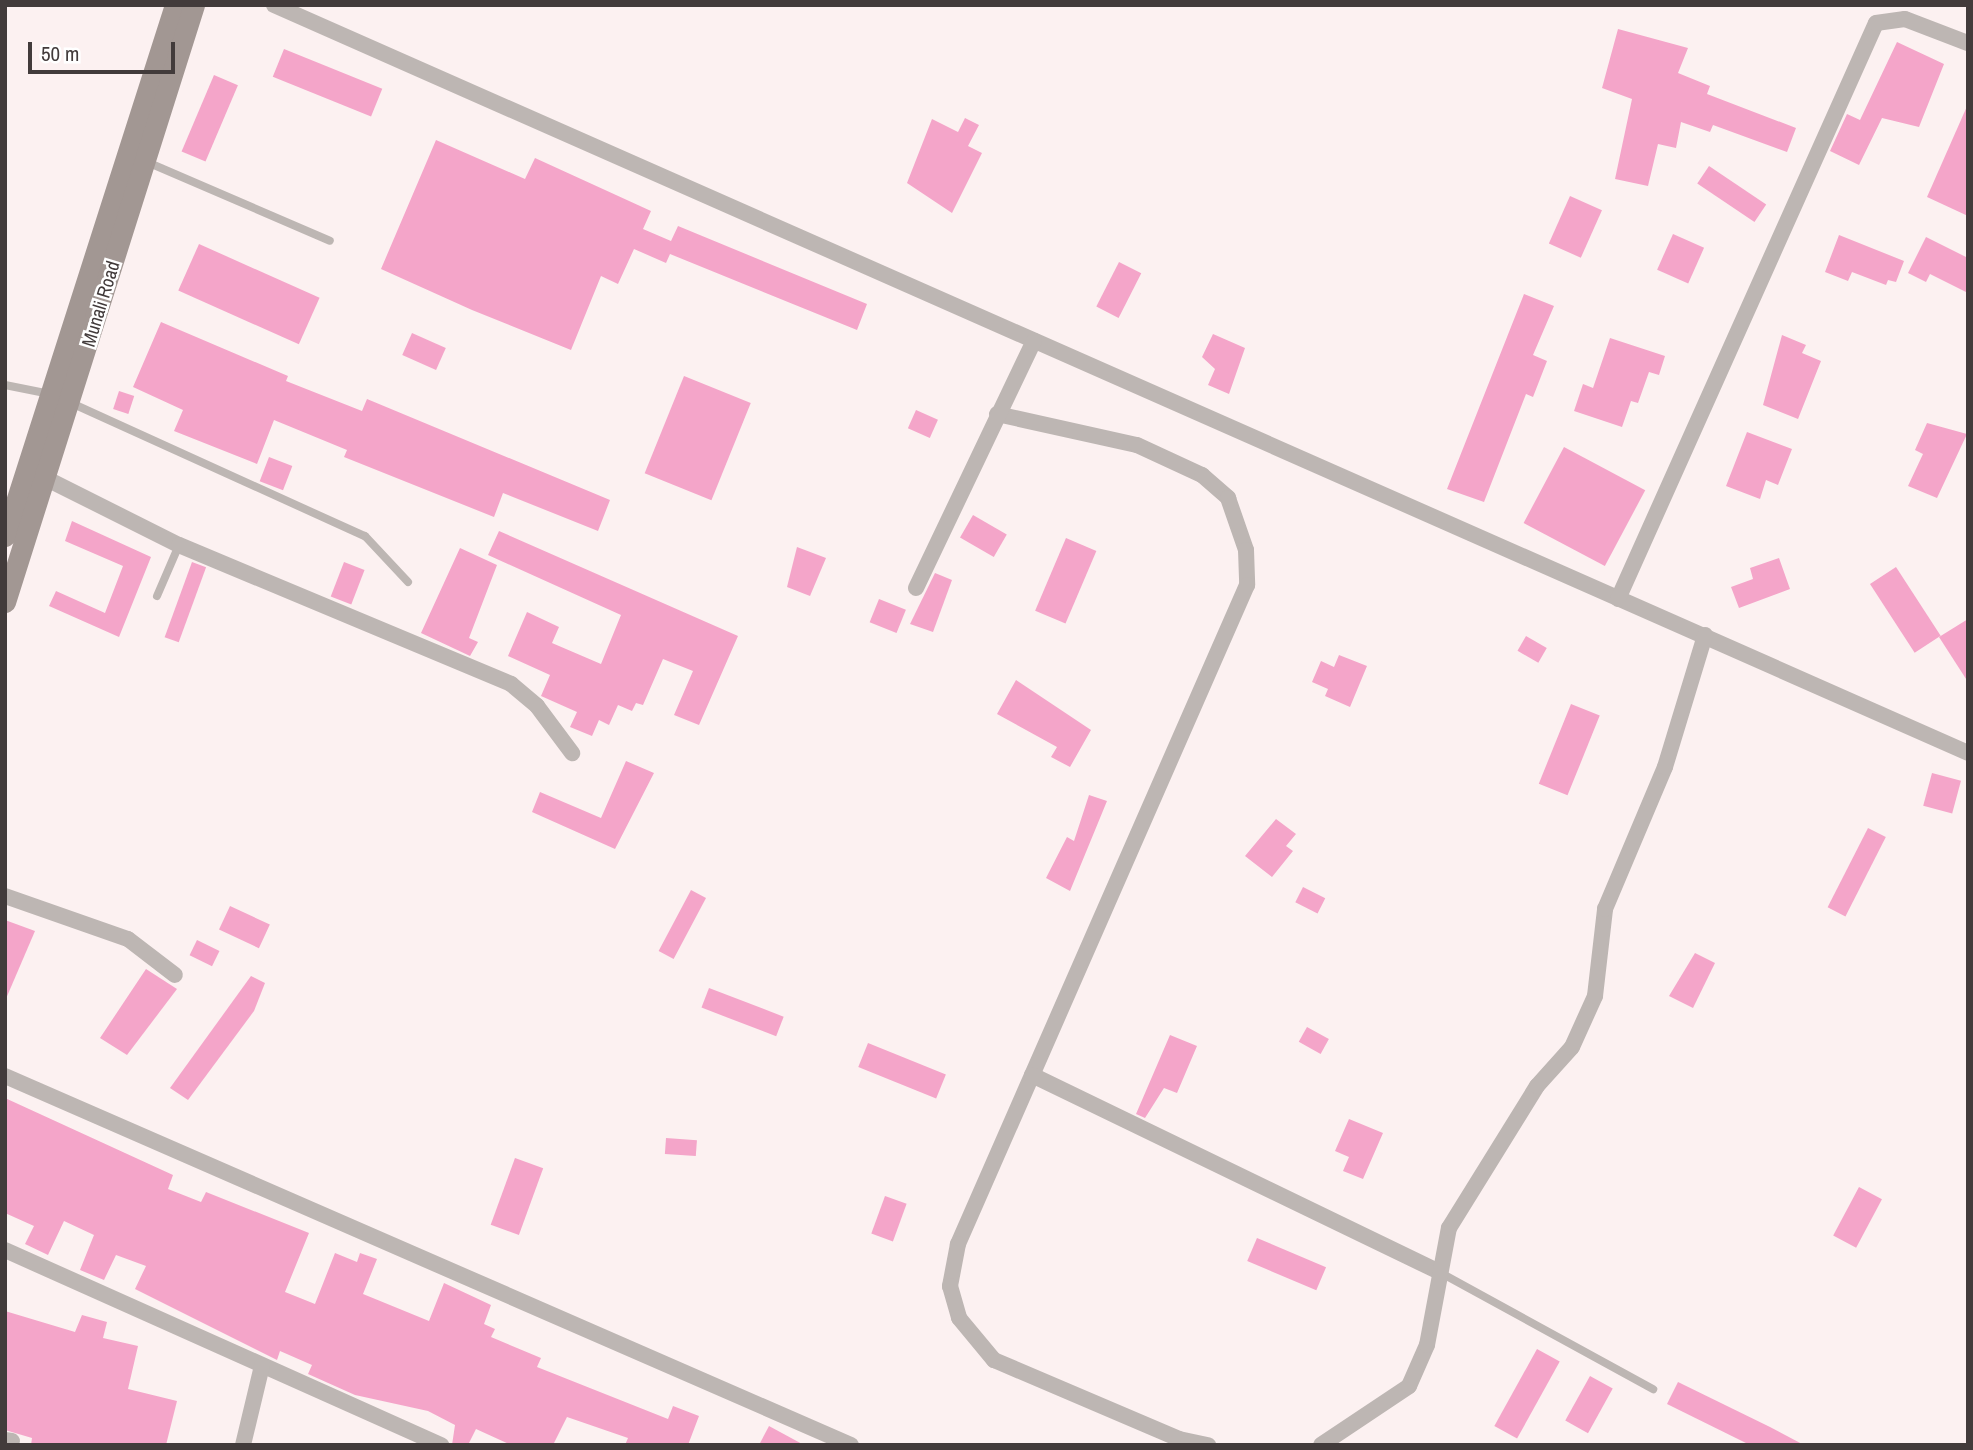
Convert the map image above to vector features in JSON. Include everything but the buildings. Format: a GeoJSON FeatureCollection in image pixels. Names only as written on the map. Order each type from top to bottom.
{"type":"FeatureCollection","features":[{"type":"Feature","properties":{"kind":"main road","name":"Munali Road"},"geometry":{"type":"LineString","coordinates":[[5,602],[36,473],[136,158],[175,5]]}},
{"type":"Feature","properties":{"kind":"main road","name":"Munali Road"},"geometry":{"type":"LineString","coordinates":[[136,158],[194,5]]}},
{"type":"Feature","properties":{"kind":"main road","name":"Munali Road"},"geometry":{"type":"LineString","coordinates":[[5,536],[36,473]]}},
{"type":"Feature","properties":{"kind":"street"},"geometry":{"type":"LineString","coordinates":[[274,5],[1968,753]]}},
{"type":"Feature","properties":{"kind":"street"},"geometry":{"type":"LineString","coordinates":[[1618,599],[1877,23],[1905,19],[1968,43]]}},
{"type":"Feature","properties":{"kind":"street"},"geometry":{"type":"LineString","coordinates":[[916,588],[1034,341]]}},
{"type":"Feature","properties":{"kind":"street"},"geometry":{"type":"LineString","coordinates":[[997,414],[1137,445],[1202,475],[1228,498],[1246,550],[1247,585],[958,1244],[950,1286],[959,1318],[994,1360],[1179,1439],[1208,1445]]}},
{"type":"Feature","properties":{"kind":"street"},"geometry":{"type":"LineString","coordinates":[[36,473],[179,545],[512,684],[537,706],[572,753]]}},
{"type":"Feature","properties":{"kind":"street"},"geometry":{"type":"LineString","coordinates":[[1321,1445],[1409,1386],[1427,1345],[1437,1271],[1449,1228],[1537,1086],[1572,1047],[1595,996],[1605,909],[1665,767],[1705,635]]}},
{"type":"Feature","properties":{"kind":"street"},"geometry":{"type":"LineString","coordinates":[[5,896],[128,939],[175,975]]}},
{"type":"Feature","properties":{"kind":"street"},"geometry":{"type":"LineString","coordinates":[[1032,1075],[1437,1271]]}},
{"type":"Feature","properties":{"kind":"street"},"geometry":{"type":"LineString","coordinates":[[5,1076],[851,1445]]}},
{"type":"Feature","properties":{"kind":"street"},"geometry":{"type":"LineString","coordinates":[[5,1250],[441,1445]]}},
{"type":"Feature","properties":{"kind":"street"},"geometry":{"type":"LineString","coordinates":[[243,1445],[262,1366]]}},
{"type":"Feature","properties":{"kind":"lane"},"geometry":{"type":"LineString","coordinates":[[136,158],[330,241]]}},
{"type":"Feature","properties":{"kind":"lane"},"geometry":{"type":"LineString","coordinates":[[5,385],[61,398],[365,536],[408,582]]}},
{"type":"Feature","properties":{"kind":"lane"},"geometry":{"type":"LineString","coordinates":[[157,596],[179,545]]}},
{"type":"Feature","properties":{"kind":"lane"},"geometry":{"type":"LineString","coordinates":[[1437,1271],[1653,1389]]}}]}
